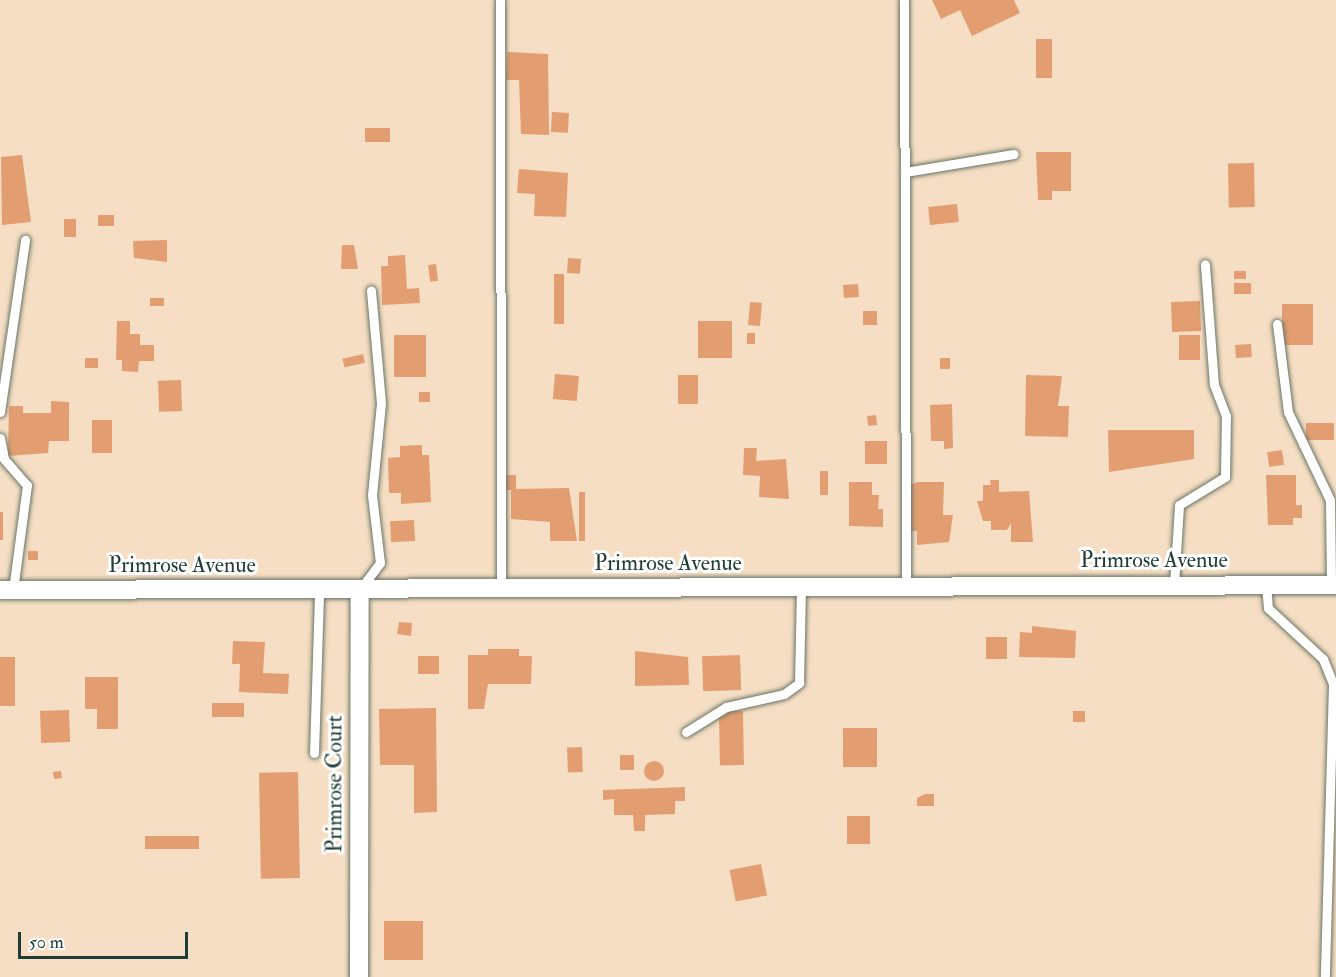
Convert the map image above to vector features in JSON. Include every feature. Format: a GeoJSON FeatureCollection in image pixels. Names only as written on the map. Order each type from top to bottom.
{"type":"FeatureCollection","features":[{"type":"Feature","properties":{"kind":"street","name":"Primrose Avenue"},"geometry":{"type":"LineString","coordinates":[[6,590],[1334,585]]}},
{"type":"Feature","properties":{"kind":"street","name":"Primrose Court"},"geometry":{"type":"LineString","coordinates":[[359,977],[360,590]]}},
{"type":"Feature","properties":{"kind":"lane"},"geometry":{"type":"LineString","coordinates":[[500,0],[501,588]]}},
{"type":"Feature","properties":{"kind":"lane"},"geometry":{"type":"LineString","coordinates":[[904,0],[906,587]]}},
{"type":"Feature","properties":{"kind":"lane"},"geometry":{"type":"LineString","coordinates":[[905,172],[1014,154]]}},
{"type":"Feature","properties":{"kind":"lane"},"geometry":{"type":"LineString","coordinates":[[0,412],[25,240]]}},
{"type":"Feature","properties":{"kind":"lane"},"geometry":{"type":"LineString","coordinates":[[1174,585],[1179,505],[1226,477],[1226,416],[1214,385],[1205,264]]}},
{"type":"Feature","properties":{"kind":"lane"},"geometry":{"type":"LineString","coordinates":[[360,590],[380,563],[372,495],[381,403],[371,290]]}},
{"type":"Feature","properties":{"kind":"lane"},"geometry":{"type":"LineString","coordinates":[[1277,324],[1288,412],[1330,500],[1334,585]]}},
{"type":"Feature","properties":{"kind":"lane"},"geometry":{"type":"LineString","coordinates":[[0,438],[4,459],[27,485],[6,590]]}},
{"type":"Feature","properties":{"kind":"lane"},"geometry":{"type":"LineString","coordinates":[[1266,585],[1268,608],[1323,659],[1334,684],[1325,977]]}},
{"type":"Feature","properties":{"kind":"lane"},"geometry":{"type":"LineString","coordinates":[[686,732],[726,707],[784,694],[799,683],[801,587]]}},
{"type":"Feature","properties":{"kind":"lane"},"geometry":{"type":"LineString","coordinates":[[314,753],[319,590]]}},
{"type":"Feature","properties":{"kind":"building"},"geometry":{"type":"Polygon","coordinates":[[[932,0],[1014,0],[1020,13],[972,36],[960,10],[941,19],[932,0]]]}},
{"type":"Feature","properties":{"kind":"building"},"geometry":{"type":"Polygon","coordinates":[[[1036,39],[1052,39],[1052,78],[1036,78],[1036,39]]]}},
{"type":"Feature","properties":{"kind":"building"},"geometry":{"type":"Polygon","coordinates":[[[507,52],[548,54],[549,135],[521,134],[519,80],[506,80],[507,52]]]}},
{"type":"Feature","properties":{"kind":"building"},"geometry":{"type":"Polygon","coordinates":[[[552,112],[569,113],[568,133],[551,132],[552,112]]]}},
{"type":"Feature","properties":{"kind":"building"},"geometry":{"type":"Polygon","coordinates":[[[365,128],[390,128],[390,142],[365,142],[365,128]]]}},
{"type":"Feature","properties":{"kind":"building"},"geometry":{"type":"Polygon","coordinates":[[[1036,152],[1071,152],[1071,191],[1052,191],[1052,200],[1038,200],[1036,152]]]}},
{"type":"Feature","properties":{"kind":"building"},"geometry":{"type":"Polygon","coordinates":[[[22,155],[31,222],[2,225],[1,157],[22,155]]]}},
{"type":"Feature","properties":{"kind":"building"},"geometry":{"type":"Polygon","coordinates":[[[1228,163],[1254,163],[1255,207],[1229,207],[1228,163]]]}},
{"type":"Feature","properties":{"kind":"building"},"geometry":{"type":"Polygon","coordinates":[[[519,169],[568,173],[566,217],[534,216],[535,194],[517,193],[519,169]]]}},
{"type":"Feature","properties":{"kind":"building"},"geometry":{"type":"Polygon","coordinates":[[[957,204],[959,222],[930,225],[928,207],[957,204]]]}},
{"type":"Feature","properties":{"kind":"building"},"geometry":{"type":"Polygon","coordinates":[[[98,215],[114,215],[114,226],[98,226],[98,215]]]}},
{"type":"Feature","properties":{"kind":"building"},"geometry":{"type":"Polygon","coordinates":[[[64,219],[76,219],[76,237],[64,237],[64,219]]]}},
{"type":"Feature","properties":{"kind":"building"},"geometry":{"type":"Polygon","coordinates":[[[167,240],[167,262],[134,258],[133,241],[167,240]]]}},
{"type":"Feature","properties":{"kind":"building"},"geometry":{"type":"Polygon","coordinates":[[[342,245],[354,245],[358,269],[341,269],[342,245]]]}},
{"type":"Feature","properties":{"kind":"building"},"geometry":{"type":"Polygon","coordinates":[[[405,255],[407,289],[419,288],[420,303],[382,305],[381,266],[388,266],[388,256],[405,255]]]}},
{"type":"Feature","properties":{"kind":"building"},"geometry":{"type":"Polygon","coordinates":[[[568,258],[581,259],[580,274],[567,273],[568,258]]]}},
{"type":"Feature","properties":{"kind":"building"},"geometry":{"type":"Polygon","coordinates":[[[436,264],[438,281],[430,282],[428,265],[436,264]]]}},
{"type":"Feature","properties":{"kind":"building"},"geometry":{"type":"Polygon","coordinates":[[[1234,271],[1246,271],[1246,279],[1234,279],[1234,271]]]}},
{"type":"Feature","properties":{"kind":"building"},"geometry":{"type":"Polygon","coordinates":[[[554,274],[564,274],[564,324],[554,324],[554,274]]]}},
{"type":"Feature","properties":{"kind":"building"},"geometry":{"type":"Polygon","coordinates":[[[1234,283],[1251,283],[1251,294],[1234,294],[1234,283]]]}},
{"type":"Feature","properties":{"kind":"building"},"geometry":{"type":"Polygon","coordinates":[[[858,284],[859,297],[844,298],[843,285],[858,284]]]}},
{"type":"Feature","properties":{"kind":"building"},"geometry":{"type":"Polygon","coordinates":[[[150,298],[164,298],[164,306],[150,306],[150,298]]]}},
{"type":"Feature","properties":{"kind":"building"},"geometry":{"type":"Polygon","coordinates":[[[1200,301],[1201,331],[1172,332],[1171,302],[1200,301]]]}},
{"type":"Feature","properties":{"kind":"building"},"geometry":{"type":"Polygon","coordinates":[[[750,302],[762,303],[760,326],[748,325],[750,302]]]}},
{"type":"Feature","properties":{"kind":"building"},"geometry":{"type":"Polygon","coordinates":[[[1282,304],[1313,304],[1313,345],[1282,345],[1282,304]]]}},
{"type":"Feature","properties":{"kind":"building"},"geometry":{"type":"Polygon","coordinates":[[[863,311],[877,311],[877,325],[863,325],[863,311]]]}},
{"type":"Feature","properties":{"kind":"building"},"geometry":{"type":"Polygon","coordinates":[[[117,321],[130,321],[130,334],[140,334],[140,345],[154,345],[154,361],[139,361],[138,372],[122,371],[122,360],[116,360],[117,321]]]}},
{"type":"Feature","properties":{"kind":"building"},"geometry":{"type":"Polygon","coordinates":[[[698,321],[732,321],[732,358],[698,358],[698,321]]]}},
{"type":"Feature","properties":{"kind":"building"},"geometry":{"type":"Polygon","coordinates":[[[747,333],[755,333],[755,344],[747,344],[747,333]]]}},
{"type":"Feature","properties":{"kind":"building"},"geometry":{"type":"Polygon","coordinates":[[[394,335],[426,335],[426,377],[394,377],[394,335]]]}},
{"type":"Feature","properties":{"kind":"building"},"geometry":{"type":"Polygon","coordinates":[[[1179,335],[1200,335],[1200,360],[1179,360],[1179,335]]]}},
{"type":"Feature","properties":{"kind":"building"},"geometry":{"type":"Polygon","coordinates":[[[1251,344],[1252,357],[1236,358],[1235,345],[1251,344]]]}},
{"type":"Feature","properties":{"kind":"building"},"geometry":{"type":"Polygon","coordinates":[[[363,354],[365,363],[345,367],[343,359],[363,354]]]}},
{"type":"Feature","properties":{"kind":"building"},"geometry":{"type":"Polygon","coordinates":[[[85,358],[98,358],[98,368],[85,368],[85,358]]]}},
{"type":"Feature","properties":{"kind":"building"},"geometry":{"type":"Polygon","coordinates":[[[940,358],[950,358],[950,369],[940,369],[940,358]]]}},
{"type":"Feature","properties":{"kind":"building"},"geometry":{"type":"Polygon","coordinates":[[[555,374],[579,376],[577,401],[553,399],[555,374]]]}},
{"type":"Feature","properties":{"kind":"building"},"geometry":{"type":"Polygon","coordinates":[[[678,375],[698,375],[698,404],[678,404],[678,375]]]}},
{"type":"Feature","properties":{"kind":"building"},"geometry":{"type":"Polygon","coordinates":[[[1026,375],[1062,376],[1058,406],[1069,406],[1068,437],[1025,436],[1026,375]]]}},
{"type":"Feature","properties":{"kind":"building"},"geometry":{"type":"Polygon","coordinates":[[[181,380],[182,411],[159,412],[158,381],[181,380]]]}},
{"type":"Feature","properties":{"kind":"building"},"geometry":{"type":"Polygon","coordinates":[[[419,392],[430,392],[430,402],[419,402],[419,392]]]}},
{"type":"Feature","properties":{"kind":"building"},"geometry":{"type":"Polygon","coordinates":[[[51,401],[69,402],[69,441],[49,441],[48,453],[8,456],[9,406],[23,406],[23,413],[51,413],[51,401]]]}},
{"type":"Feature","properties":{"kind":"building"},"geometry":{"type":"Polygon","coordinates":[[[952,404],[953,448],[944,449],[944,441],[931,441],[930,405],[952,404]]]}},
{"type":"Feature","properties":{"kind":"building"},"geometry":{"type":"Polygon","coordinates":[[[876,415],[877,425],[868,426],[867,416],[876,415]]]}},
{"type":"Feature","properties":{"kind":"building"},"geometry":{"type":"Polygon","coordinates":[[[92,420],[112,420],[112,453],[92,453],[92,420]]]}},
{"type":"Feature","properties":{"kind":"building"},"geometry":{"type":"Polygon","coordinates":[[[1306,423],[1334,423],[1334,440],[1306,440],[1306,423]]]}},
{"type":"Feature","properties":{"kind":"building"},"geometry":{"type":"Polygon","coordinates":[[[1108,430],[1194,430],[1194,459],[1109,472],[1108,430]]]}},
{"type":"Feature","properties":{"kind":"building"},"geometry":{"type":"Polygon","coordinates":[[[865,441],[887,441],[887,464],[865,464],[865,441]]]}},
{"type":"Feature","properties":{"kind":"building"},"geometry":{"type":"Polygon","coordinates":[[[422,445],[422,455],[429,455],[431,502],[401,504],[401,493],[389,493],[388,458],[400,457],[400,446],[422,445]]]}},
{"type":"Feature","properties":{"kind":"building"},"geometry":{"type":"Polygon","coordinates":[[[744,448],[757,448],[756,461],[786,459],[789,499],[759,497],[760,476],[743,475],[744,448]]]}},
{"type":"Feature","properties":{"kind":"building"},"geometry":{"type":"Polygon","coordinates":[[[1282,450],[1284,465],[1269,467],[1267,452],[1282,450]]]}},
{"type":"Feature","properties":{"kind":"building"},"geometry":{"type":"Polygon","coordinates":[[[820,471],[828,471],[828,495],[820,495],[820,471]]]}},
{"type":"Feature","properties":{"kind":"building"},"geometry":{"type":"Polygon","coordinates":[[[504,475],[516,475],[516,489],[569,488],[577,541],[550,541],[550,522],[511,519],[511,490],[504,490],[504,475]]]}},
{"type":"Feature","properties":{"kind":"building"},"geometry":{"type":"Polygon","coordinates":[[[1266,475],[1296,475],[1296,505],[1302,505],[1302,518],[1293,518],[1293,525],[1268,525],[1266,475]]]}},
{"type":"Feature","properties":{"kind":"building"},"geometry":{"type":"Polygon","coordinates":[[[990,480],[999,480],[999,492],[1029,491],[1033,542],[1011,542],[1011,523],[1007,530],[991,530],[991,521],[983,521],[977,501],[983,501],[983,485],[991,485],[990,480]]]}},
{"type":"Feature","properties":{"kind":"building"},"geometry":{"type":"Polygon","coordinates":[[[849,482],[872,482],[872,495],[879,495],[878,509],[883,509],[883,527],[849,526],[849,482]]]}},
{"type":"Feature","properties":{"kind":"building"},"geometry":{"type":"Polygon","coordinates":[[[918,482],[944,482],[943,515],[953,515],[949,542],[917,545],[917,531],[907,531],[910,485],[918,482]]]}},
{"type":"Feature","properties":{"kind":"building"},"geometry":{"type":"Polygon","coordinates":[[[579,492],[585,492],[585,541],[579,541],[579,492]]]}},
{"type":"Feature","properties":{"kind":"building"},"geometry":{"type":"Polygon","coordinates":[[[0,512],[3,512],[3,540],[0,540],[0,512]]]}},
{"type":"Feature","properties":{"kind":"building"},"geometry":{"type":"Polygon","coordinates":[[[414,520],[415,541],[391,542],[390,521],[414,520]]]}},
{"type":"Feature","properties":{"kind":"building"},"geometry":{"type":"Polygon","coordinates":[[[28,551],[38,551],[38,560],[28,560],[28,551]]]}},
{"type":"Feature","properties":{"kind":"building"},"geometry":{"type":"Polygon","coordinates":[[[399,622],[412,623],[411,636],[397,634],[399,622]]]}},
{"type":"Feature","properties":{"kind":"building"},"geometry":{"type":"Polygon","coordinates":[[[1032,626],[1076,631],[1075,658],[1019,657],[1020,632],[1032,633],[1032,626]]]}},
{"type":"Feature","properties":{"kind":"building"},"geometry":{"type":"Polygon","coordinates":[[[986,637],[1007,637],[1007,659],[986,659],[986,637]]]}},
{"type":"Feature","properties":{"kind":"building"},"geometry":{"type":"Polygon","coordinates":[[[233,641],[265,642],[263,673],[289,674],[288,694],[239,692],[240,664],[232,664],[233,641]]]}},
{"type":"Feature","properties":{"kind":"building"},"geometry":{"type":"Polygon","coordinates":[[[488,649],[519,649],[519,656],[532,656],[531,684],[488,684],[484,709],[468,709],[468,655],[488,655],[488,649]]]}},
{"type":"Feature","properties":{"kind":"building"},"geometry":{"type":"Polygon","coordinates":[[[635,651],[688,657],[689,685],[635,686],[635,651]]]}},
{"type":"Feature","properties":{"kind":"building"},"geometry":{"type":"Polygon","coordinates":[[[740,655],[741,690],[703,691],[702,656],[740,655]]]}},
{"type":"Feature","properties":{"kind":"building"},"geometry":{"type":"Polygon","coordinates":[[[418,656],[439,656],[439,674],[418,674],[418,656]]]}},
{"type":"Feature","properties":{"kind":"building"},"geometry":{"type":"Polygon","coordinates":[[[0,657],[15,657],[15,706],[0,706],[0,657]]]}},
{"type":"Feature","properties":{"kind":"building"},"geometry":{"type":"Polygon","coordinates":[[[85,677],[118,677],[118,729],[97,729],[97,709],[85,709],[85,677]]]}},
{"type":"Feature","properties":{"kind":"building"},"geometry":{"type":"Polygon","coordinates":[[[212,703],[244,703],[244,717],[212,717],[212,703]]]}},
{"type":"Feature","properties":{"kind":"building"},"geometry":{"type":"Polygon","coordinates":[[[436,708],[437,812],[414,813],[414,765],[380,765],[379,709],[436,708]]]}},
{"type":"Feature","properties":{"kind":"building"},"geometry":{"type":"Polygon","coordinates":[[[69,710],[70,742],[41,743],[40,711],[69,710]]]}},
{"type":"Feature","properties":{"kind":"building"},"geometry":{"type":"Polygon","coordinates":[[[719,711],[743,711],[744,765],[720,765],[719,711]]]}},
{"type":"Feature","properties":{"kind":"building"},"geometry":{"type":"Polygon","coordinates":[[[1073,711],[1085,711],[1085,722],[1073,722],[1073,711]]]}},
{"type":"Feature","properties":{"kind":"building"},"geometry":{"type":"Polygon","coordinates":[[[843,728],[877,728],[877,767],[843,767],[843,728]]]}},
{"type":"Feature","properties":{"kind":"building"},"geometry":{"type":"Polygon","coordinates":[[[582,747],[583,772],[568,773],[567,748],[582,747]]]}},
{"type":"Feature","properties":{"kind":"building"},"geometry":{"type":"Polygon","coordinates":[[[620,755],[634,755],[634,770],[620,770],[620,755]]]}},
{"type":"Feature","properties":{"kind":"building"},"geometry":{"type":"Polygon","coordinates":[[[654,761],[661,764],[664,771],[661,778],[654,781],[647,778],[644,771],[647,764],[654,761]]]}},
{"type":"Feature","properties":{"kind":"building"},"geometry":{"type":"Polygon","coordinates":[[[61,771],[62,778],[54,779],[53,772],[61,771]]]}},
{"type":"Feature","properties":{"kind":"building"},"geometry":{"type":"Polygon","coordinates":[[[298,772],[300,878],[261,879],[259,773],[298,772]]]}},
{"type":"Feature","properties":{"kind":"building"},"geometry":{"type":"Polygon","coordinates":[[[685,787],[685,801],[675,801],[675,814],[645,815],[645,831],[634,831],[633,815],[614,815],[614,799],[603,800],[603,790],[685,787]]]}},
{"type":"Feature","properties":{"kind":"building"},"geometry":{"type":"Polygon","coordinates":[[[925,794],[934,794],[934,806],[917,806],[917,798],[925,794]]]}},
{"type":"Feature","properties":{"kind":"building"},"geometry":{"type":"Polygon","coordinates":[[[847,816],[870,816],[870,844],[847,844],[847,816]]]}},
{"type":"Feature","properties":{"kind":"building"},"geometry":{"type":"Polygon","coordinates":[[[145,836],[199,836],[199,849],[145,849],[145,836]]]}},
{"type":"Feature","properties":{"kind":"building"},"geometry":{"type":"Polygon","coordinates":[[[761,864],[767,895],[736,902],[730,870],[761,864]]]}},
{"type":"Feature","properties":{"kind":"building"},"geometry":{"type":"Polygon","coordinates":[[[384,921],[423,921],[423,960],[384,960],[384,921]]]}}]}
